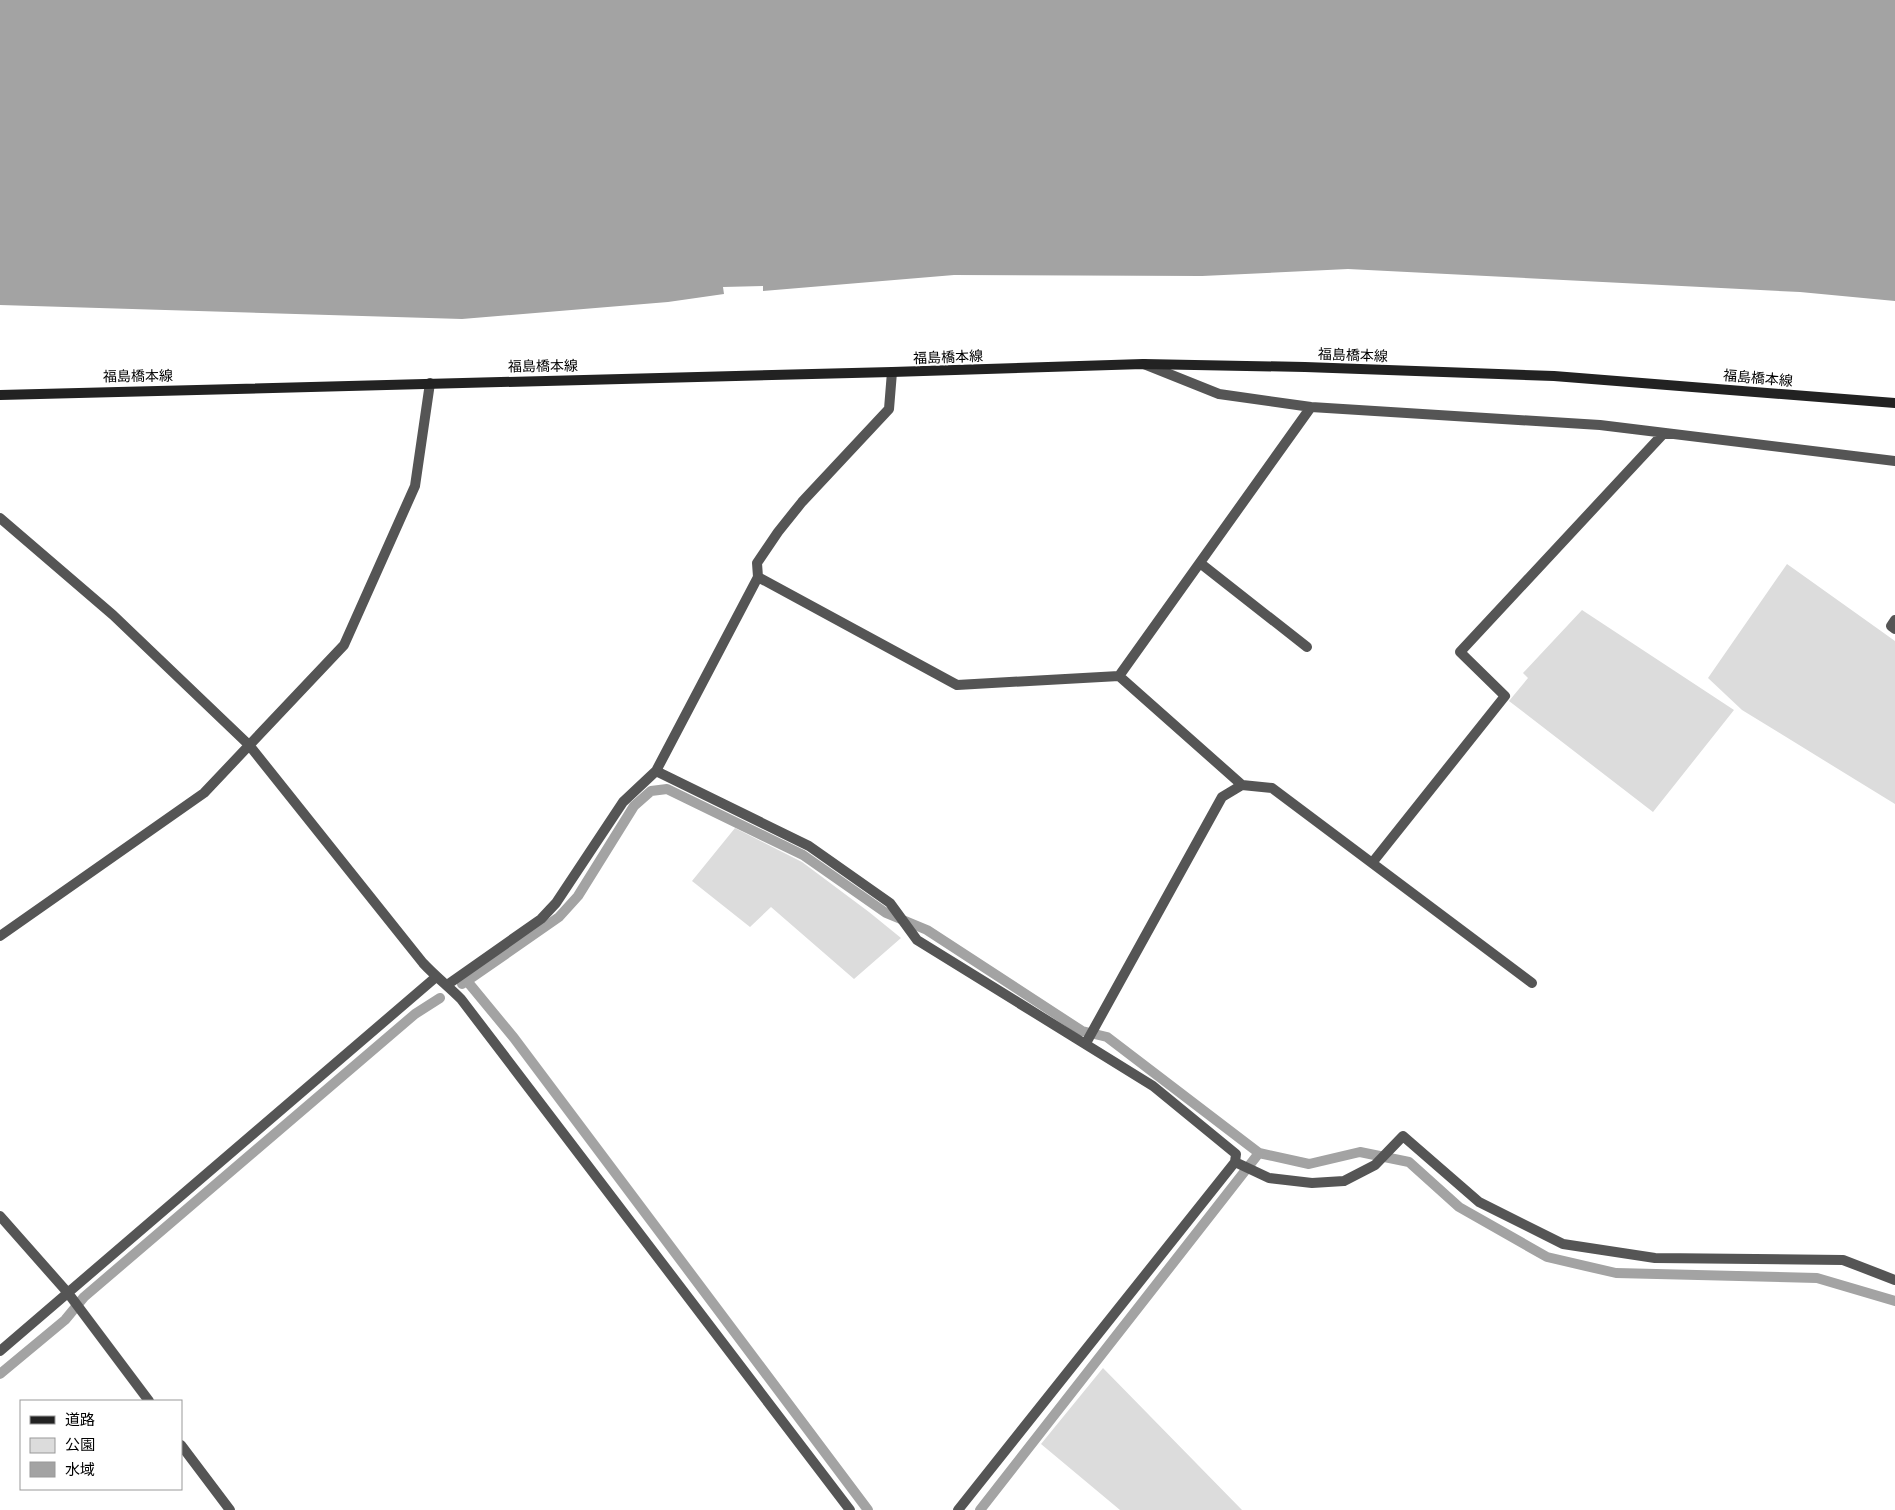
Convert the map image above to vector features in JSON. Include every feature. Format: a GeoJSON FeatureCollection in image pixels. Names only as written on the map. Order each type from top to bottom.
{"type":"FeatureCollection","features":[{"type":"Feature","properties":{"kind":"main road","name":"福島橋本線"},"geometry":{"type":"LineString","coordinates":[[0,395],[1143,364],[1305,366],[1554,376],[1895,403]]}},
{"type":"Feature","properties":{"kind":"street"},"geometry":{"type":"LineString","coordinates":[[1143,364],[1219,394],[1312,407],[1600,425],[1895,461]]}},
{"type":"Feature","properties":{"kind":"street"},"geometry":{"type":"LineString","coordinates":[[447,985],[541,918],[556,903],[623,802],[656,771],[758,577],[757,563],[778,532],[802,502],[889,409],[892,372]]}},
{"type":"Feature","properties":{"kind":"street"},"geometry":{"type":"LineString","coordinates":[[0,936],[204,793],[344,645],[415,486],[430,383]]}},
{"type":"Feature","properties":{"kind":"street"},"geometry":{"type":"LineString","coordinates":[[1119,676],[1312,407]]}},
{"type":"Feature","properties":{"kind":"street"},"geometry":{"type":"LineString","coordinates":[[1372,863],[1504,696],[1460,652],[1664,433]]}},
{"type":"Feature","properties":{"kind":"street"},"geometry":{"type":"LineString","coordinates":[[0,518],[114,615],[249,745],[436,978],[447,985],[461,999],[850,1510]]}},
{"type":"Feature","properties":{"kind":"street"},"geometry":{"type":"LineString","coordinates":[[1200,563],[1306,647]]}},
{"type":"Feature","properties":{"kind":"street"},"geometry":{"type":"LineString","coordinates":[[758,577],[957,685],[1119,676],[1242,784],[1272,788],[1532,983]]}},
{"type":"Feature","properties":{"kind":"street"},"geometry":{"type":"LineString","coordinates":[[1895,620],[1891,626],[1895,629]]}},
{"type":"Feature","properties":{"kind":"street"},"geometry":{"type":"LineString","coordinates":[[656,771],[809,846],[890,903],[918,940],[1089,1037],[1236,1154],[1236,1162],[958,1510]]}},
{"type":"Feature","properties":{"kind":"street"},"geometry":{"type":"LineString","coordinates":[[1089,1037],[1222,797],[1242,784]]}},
{"type":"Feature","properties":{"kind":"street"},"geometry":{"type":"LineString","coordinates":[[0,1351],[73,1301],[436,978]]}},
{"type":"Feature","properties":{"kind":"street"},"geometry":{"type":"LineString","coordinates":[[1236,1162],[1269,1178],[1312,1183],[1344,1180],[1375,1165],[1403,1136],[1479,1202],[1563,1244],[1655,1258],[1843,1260],[1895,1280]]}},
{"type":"Feature","properties":{"kind":"street"},"geometry":{"type":"LineString","coordinates":[[0,1216],[73,1301],[148,1400]]}},
{"type":"Feature","properties":{"kind":"street"},"geometry":{"type":"LineString","coordinates":[[182,1445],[230,1510]]}},
{"type":"Feature","properties":{"kind":"green space"},"geometry":{"type":"Polygon","coordinates":[[[1787,564],[1895,641],[1895,804],[1742,710],[1708,678],[1787,564]]]}},
{"type":"Feature","properties":{"kind":"green space"},"geometry":{"type":"Polygon","coordinates":[[[1582,610],[1734,710],[1653,812],[1509,701],[1528,678],[1523,673],[1582,610]]]}},
{"type":"Feature","properties":{"kind":"green space"},"geometry":{"type":"Polygon","coordinates":[[[735,828],[802,862],[901,938],[854,979],[771,907],[750,927],[692,881],[735,828]]]}},
{"type":"Feature","properties":{"kind":"green space"},"geometry":{"type":"Polygon","coordinates":[[[1103,1368],[1242,1510],[1120,1510],[1041,1444],[1103,1368]]]}},
{"type":"Feature","properties":{"kind":"water"},"geometry":{"type":"Polygon","coordinates":[[[0,0],[1895,0],[1895,301],[1800,292],[1348,269],[1202,276],[954,275],[763,291],[763,286],[723,287],[724,294],[668,302],[462,319],[0,305],[0,0]]]}},
{"type":"Feature","properties":{"kind":"waterway"},"geometry":{"type":"LineString","coordinates":[[467,981],[559,917],[578,896],[634,806],[651,791],[667,789],[803,855],[886,913],[927,930],[1082,1031],[1107,1037],[1259,1153]]}},
{"type":"Feature","properties":{"kind":"waterway"},"geometry":{"type":"LineString","coordinates":[[462,984],[467,981],[514,1038],[868,1510]]}},
{"type":"Feature","properties":{"kind":"waterway"},"geometry":{"type":"LineString","coordinates":[[0,1374],[65,1320],[84,1297],[415,1014],[440,998]]}},
{"type":"Feature","properties":{"kind":"waterway"},"geometry":{"type":"LineString","coordinates":[[980,1510],[1259,1153],[1309,1164],[1360,1152],[1409,1162],[1459,1207],[1547,1257],[1616,1273],[1817,1278],[1895,1301]]}}]}
